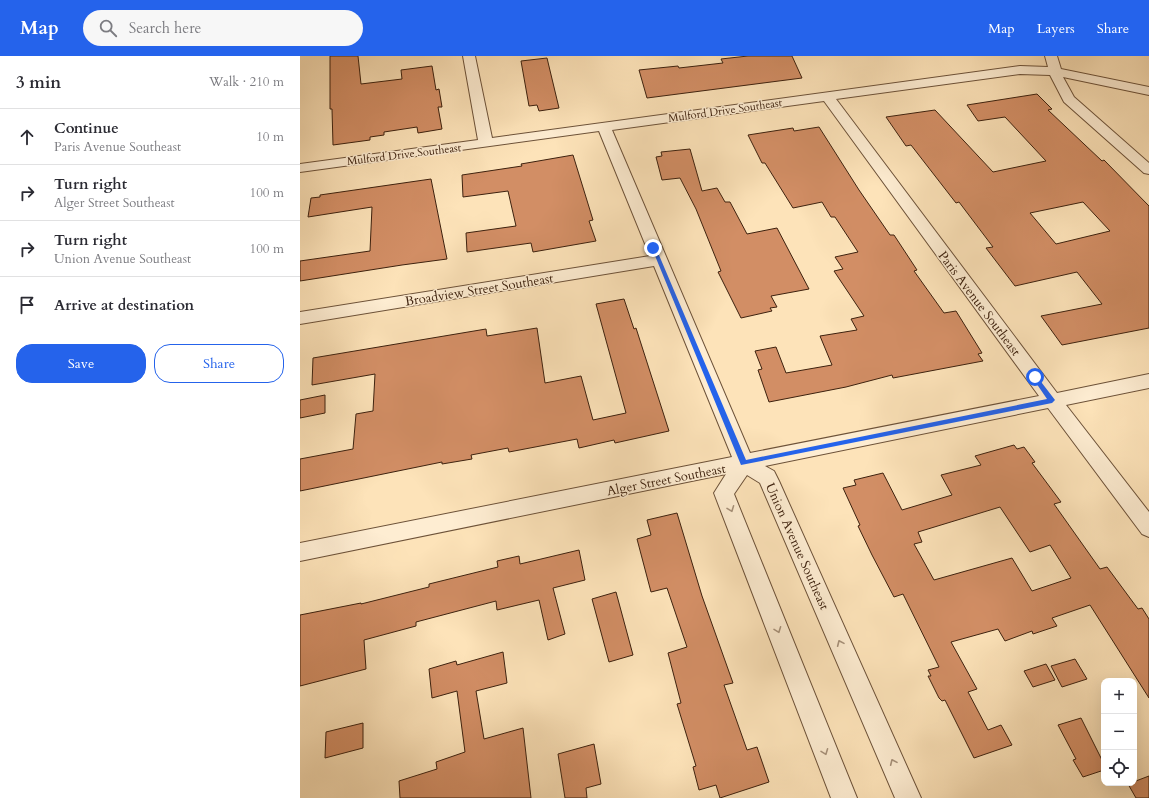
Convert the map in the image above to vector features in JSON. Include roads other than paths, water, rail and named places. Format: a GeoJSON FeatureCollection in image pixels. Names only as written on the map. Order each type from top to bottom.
{"type":"FeatureCollection","features":[{"type":"Feature","properties":{"kind":"street"},"geometry":{"type":"LineString","coordinates":[[468,56],[486,143]]}},
{"type":"Feature","properties":{"kind":"street"},"geometry":{"type":"LineString","coordinates":[[1051,56],[1054,71],[1060,86],[1069,98],[1149,170]]}},
{"type":"Feature","properties":{"kind":"street","name":"Mulford Drive Southeast"},"geometry":{"type":"LineString","coordinates":[[300,168],[1020,70],[1054,71],[1149,92]]}},
{"type":"Feature","properties":{"kind":"street","name":"Paris Avenue Southeast"},"geometry":{"type":"LineString","coordinates":[[827,96],[1052,400],[1149,528]]}},
{"type":"Feature","properties":{"kind":"street"},"geometry":{"type":"LineString","coordinates":[[604,127],[658,260],[744,463],[724,493],[844,798]]}},
{"type":"Feature","properties":{"kind":"street","name":"Broadview Street Southeast"},"geometry":{"type":"LineString","coordinates":[[300,318],[658,260]]}},
{"type":"Feature","properties":{"kind":"street","name":"Alger Street Southeast"},"geometry":{"type":"LineString","coordinates":[[300,552],[1149,381]]}},
{"type":"Feature","properties":{"kind":"street","name":"Union Avenue Southeast"},"geometry":{"type":"LineString","coordinates":[[744,463],[767,476],[908,798]]}}]}
